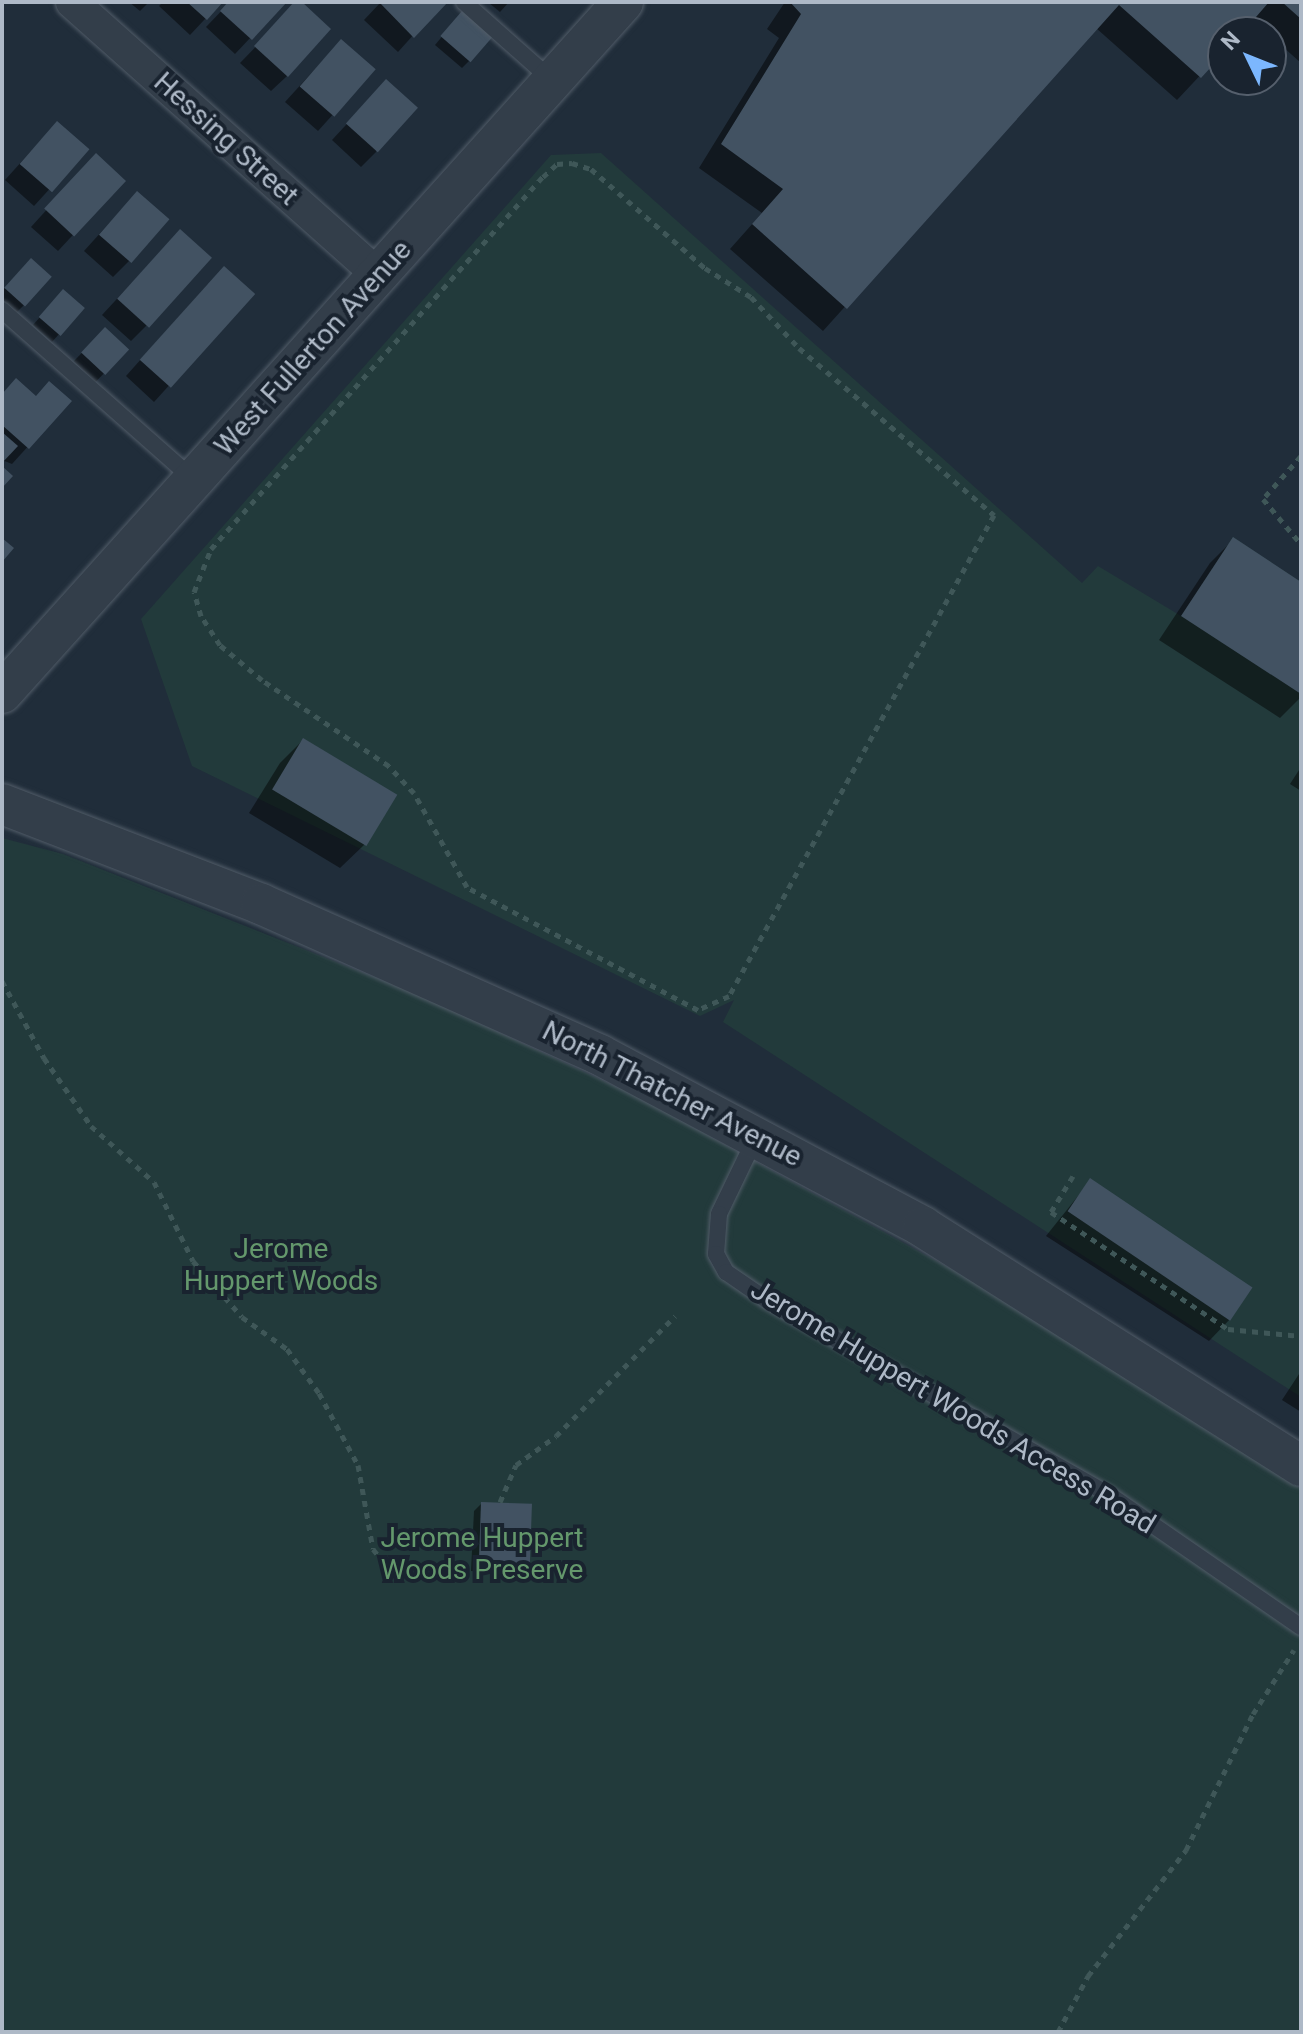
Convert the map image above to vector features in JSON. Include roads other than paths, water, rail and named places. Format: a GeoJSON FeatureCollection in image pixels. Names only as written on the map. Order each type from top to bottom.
{"type":"FeatureCollection","features":[{"type":"Feature","properties":{"kind":"street","name":"Hessing Street"},"geometry":{"type":"LineString","coordinates":[[72,2],[380,276]]}},
{"type":"Feature","properties":{"kind":"street","name":"West Fullerton Avenue"},"geometry":{"type":"LineString","coordinates":[[2,693],[380,276],[623,2]]}},
{"type":"Feature","properties":{"kind":"street","name":"North Thatcher Avenue"},"geometry":{"type":"LineString","coordinates":[[2,804],[261,904],[457,988],[756,1135],[1029,1291],[1301,1466]]}},
{"type":"Feature","properties":{"kind":"lane"},"geometry":{"type":"LineString","coordinates":[[464,2],[553,81]]}},
{"type":"Feature","properties":{"kind":"lane"},"geometry":{"type":"LineString","coordinates":[[2,310],[193,479]]}},
{"type":"Feature","properties":{"kind":"lane","name":"Jerome Huppert Woods Access Road"},"geometry":{"type":"LineString","coordinates":[[756,1135],[719,1214],[716,1254],[726,1272],[768,1301],[1108,1494],[1301,1627]]}},
{"type":"Feature","properties":{"kind":"park label","name":"Jerome Huppert Woods"},"geometry":{"type":"Point","coordinates":[281,1265]}},
{"type":"Feature","properties":{"kind":"park label","name":"Jerome Huppert Woods Preserve"},"geometry":{"type":"Point","coordinates":[482,1554]}}]}
